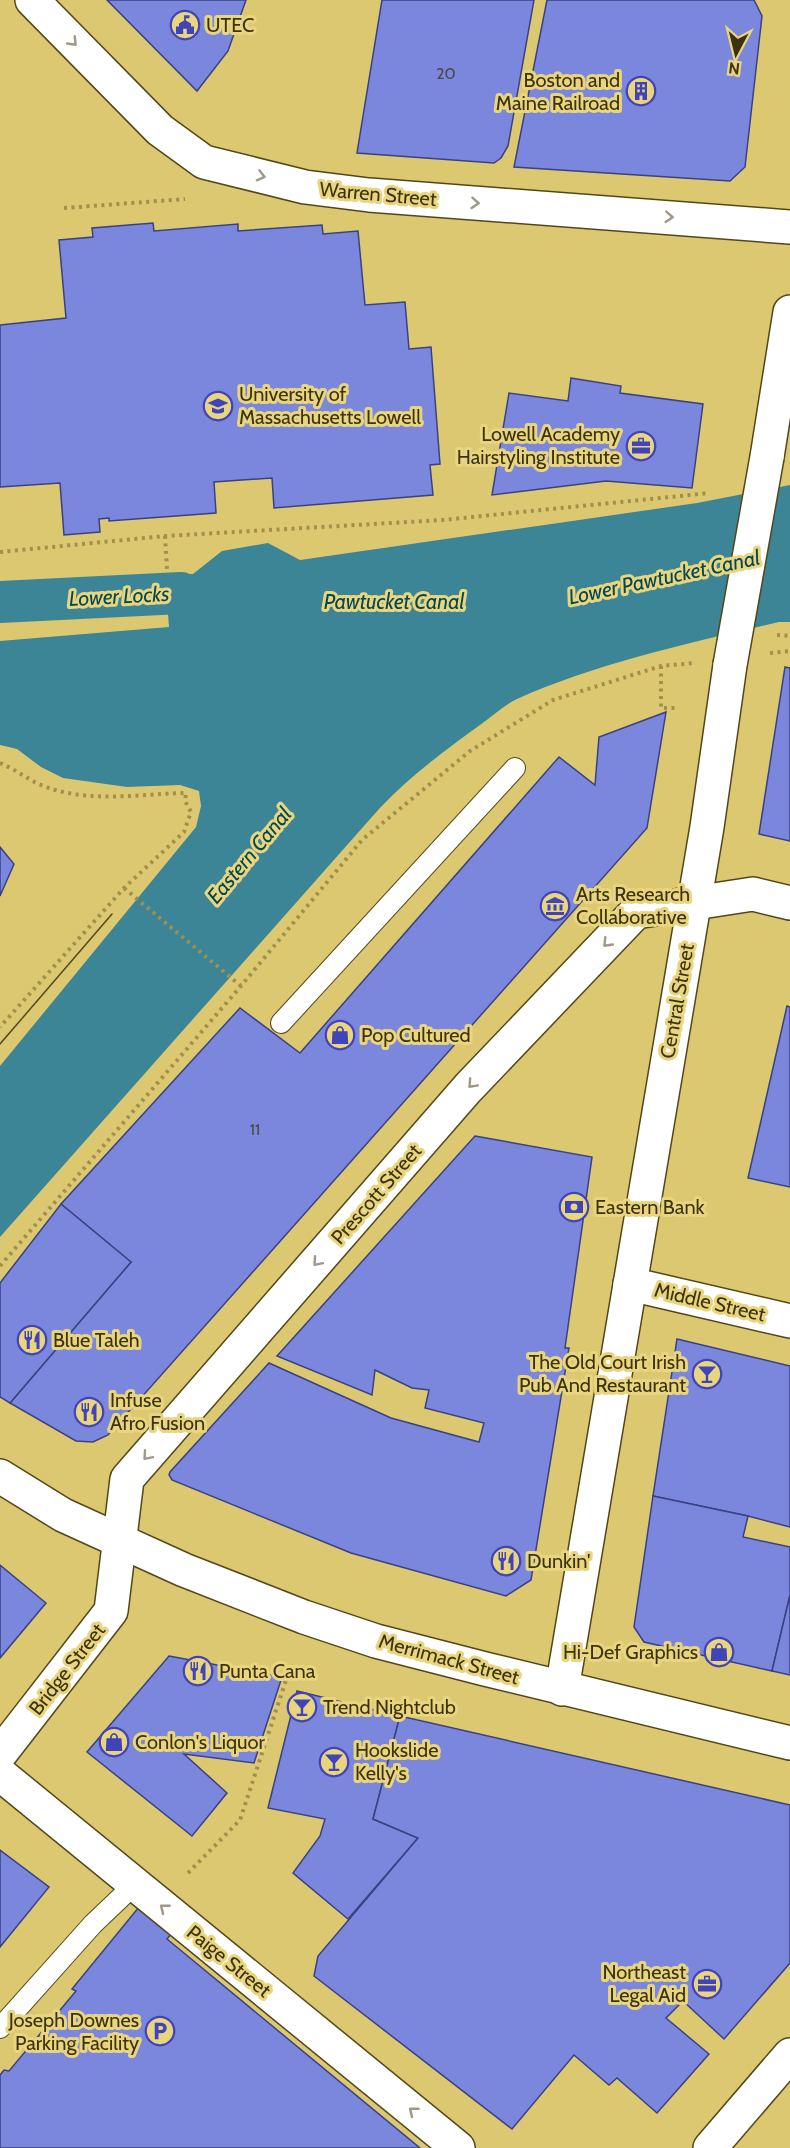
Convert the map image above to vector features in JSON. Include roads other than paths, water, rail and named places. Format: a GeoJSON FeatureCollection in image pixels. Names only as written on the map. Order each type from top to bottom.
{"type":"FeatureCollection","features":[{"type":"Feature","properties":{"kind":"main road","name":"Warren Street"},"geometry":{"type":"LineString","coordinates":[[32,0],[159,130],[204,162],[305,187],[369,195],[790,227]]}},
{"type":"Feature","properties":{"kind":"main road","name":"Central Street"},"geometry":{"type":"LineString","coordinates":[[562,1689],[707,827],[730,665],[790,312]]}},
{"type":"Feature","properties":{"kind":"main road","name":"Prescott Street"},"geometry":{"type":"LineString","coordinates":[[119,1541],[127,1479],[468,1088],[636,912],[753,894],[790,903]]}},
{"type":"Feature","properties":{"kind":"main road","name":"Middle Street"},"geometry":{"type":"LineString","coordinates":[[630,1284],[790,1321]]}},
{"type":"Feature","properties":{"kind":"main road","name":"Merrimack Street"},"geometry":{"type":"LineString","coordinates":[[0,1476],[63,1515],[119,1541],[184,1570],[304,1617],[376,1641],[562,1689],[790,1743]]}},
{"type":"Feature","properties":{"kind":"main road","name":"Bridge Street"},"geometry":{"type":"LineString","coordinates":[[0,1754],[111,1611],[119,1541]]}},
{"type":"Feature","properties":{"kind":"main road","name":"Paige Street"},"geometry":{"type":"LineString","coordinates":[[0,1774],[458,2148]]}},
{"type":"Feature","properties":{"kind":"main road"},"geometry":{"type":"LineString","coordinates":[[710,2148],[790,2055]]}},
{"type":"Feature","properties":{"kind":"lane"},"geometry":{"type":"LineString","coordinates":[[281,1023],[514,768]]}},
{"type":"Feature","properties":{"kind":"lane"},"geometry":{"type":"LineString","coordinates":[[0,2028],[93,1924],[135,1884]]}},
{"type":"Feature","properties":{"kind":"water"},"geometry":{"type":"Polygon","coordinates":[[[790,485],[790,622],[779,622],[646,654],[548,686],[507,704],[440,755],[402,786],[379,809],[0,1237],[0,1066],[196,827],[201,806],[199,791],[180,785],[127,787],[63,778],[41,767],[17,749],[0,745],[0,641],[169,627],[165,575],[193,574],[222,551],[268,543],[300,560],[697,503],[790,485]]]}},
{"type":"Feature","properties":{"kind":"waterway","name":"Lower Locks"},"geometry":{"type":"LineString","coordinates":[[0,602],[181,593],[219,613]]}},
{"type":"Feature","properties":{"kind":"tram line"},"geometry":{"type":"LineString","coordinates":[[0,1044],[112,914]]}},
{"type":"Feature","properties":{"kind":"place","name":"UTEC"},"geometry":{"type":"Point","coordinates":[185,25]}},
{"type":"Feature","properties":{"kind":"place","name":"Boston and Maine Railroad"},"geometry":{"type":"Point","coordinates":[641,91]}},
{"type":"Feature","properties":{"kind":"place","name":"University of Massachusetts Lowell"},"geometry":{"type":"Point","coordinates":[218,406]}},
{"type":"Feature","properties":{"kind":"place","name":"Lowell Academy Hairstyling Institute"},"geometry":{"type":"Point","coordinates":[641,446]}},
{"type":"Feature","properties":{"kind":"place","name":"Arts Research Collaborative"},"geometry":{"type":"Point","coordinates":[555,906]}},
{"type":"Feature","properties":{"kind":"place","name":"Pop Cultured"},"geometry":{"type":"Point","coordinates":[340,1035]}},
{"type":"Feature","properties":{"kind":"place","name":"Eastern Bank"},"geometry":{"type":"Point","coordinates":[574,1207]}},
{"type":"Feature","properties":{"kind":"place","name":"Blue Taleh"},"geometry":{"type":"Point","coordinates":[32,1340]}},
{"type":"Feature","properties":{"kind":"place","name":"The Old Court Irish Pub And Restaurant"},"geometry":{"type":"Point","coordinates":[707,1374]}},
{"type":"Feature","properties":{"kind":"place","name":"Infuse Afro Fusion"},"geometry":{"type":"Point","coordinates":[89,1412]}},
{"type":"Feature","properties":{"kind":"place","name":"Dunkin'"},"geometry":{"type":"Point","coordinates":[506,1561]}},
{"type":"Feature","properties":{"kind":"place","name":"Hi-Def Graphics"},"geometry":{"type":"Point","coordinates":[719,1652]}},
{"type":"Feature","properties":{"kind":"place","name":"Punta Cana"},"geometry":{"type":"Point","coordinates":[198,1671]}},
{"type":"Feature","properties":{"kind":"place","name":"Trend Nightclub"},"geometry":{"type":"Point","coordinates":[302,1707]}},
{"type":"Feature","properties":{"kind":"place","name":"Conlon's Liquor"},"geometry":{"type":"Point","coordinates":[114,1742]}},
{"type":"Feature","properties":{"kind":"place","name":"Hookslide Kelly's"},"geometry":{"type":"Point","coordinates":[334,1762]}},
{"type":"Feature","properties":{"kind":"place","name":"Northeast Legal Aid"},"geometry":{"type":"Point","coordinates":[707,1984]}},
{"type":"Feature","properties":{"kind":"place","name":"Joseph Downes Parking Facility"},"geometry":{"type":"Point","coordinates":[160,2031]}},
{"type":"Feature","properties":{"kind":"water label","name":"Lower Pawtucket Canal"},"geometry":{"type":"Point","coordinates":[664,577]}},
{"type":"Feature","properties":{"kind":"water label","name":"Pawtucket Canal"},"geometry":{"type":"Point","coordinates":[394,601]}},
{"type":"Feature","properties":{"kind":"water label","name":"Eastern Canal"},"geometry":{"type":"Point","coordinates":[249,855]}}]}
